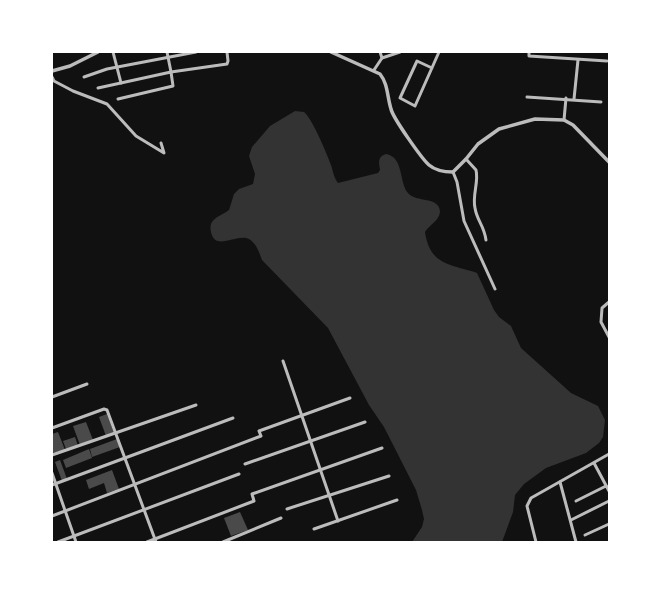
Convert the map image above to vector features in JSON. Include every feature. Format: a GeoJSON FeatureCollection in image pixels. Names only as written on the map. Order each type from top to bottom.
{"type":"FeatureCollection","features":[{"type":"Feature","properties":{"kind":"street"},"geometry":{"type":"LineString","coordinates":[[52,71],[70,66],[98,52]]}},
{"type":"Feature","properties":{"kind":"street"},"geometry":{"type":"LineString","coordinates":[[113,52],[120,83]]}},
{"type":"Feature","properties":{"kind":"street"},"geometry":{"type":"LineString","coordinates":[[118,99],[173,86],[167,52]]}},
{"type":"Feature","properties":{"kind":"street"},"geometry":{"type":"LineString","coordinates":[[84,77],[117,67],[196,52]]}},
{"type":"Feature","properties":{"kind":"street"},"geometry":{"type":"LineString","coordinates":[[98,88],[171,72],[227,64],[227,52]]}},
{"type":"Feature","properties":{"kind":"street"},"geometry":{"type":"LineString","coordinates":[[331,52],[380,74],[386,81],[391,110],[396,120],[429,166],[442,172],[453,172],[478,144],[499,129],[535,119],[564,120],[573,125],[609,162]]}},
{"type":"Feature","properties":{"kind":"street"},"geometry":{"type":"LineString","coordinates":[[380,52],[384,58]]}},
{"type":"Feature","properties":{"kind":"street"},"geometry":{"type":"LineString","coordinates":[[384,52],[384,58]]}},
{"type":"Feature","properties":{"kind":"street"},"geometry":{"type":"LineString","coordinates":[[374,70],[384,58],[400,52]]}},
{"type":"Feature","properties":{"kind":"street"},"geometry":{"type":"LineString","coordinates":[[432,68],[417,61],[400,98],[415,106],[432,68],[439,52]]}},
{"type":"Feature","properties":{"kind":"street"},"geometry":{"type":"LineString","coordinates":[[529,52],[529,56],[607,61]]}},
{"type":"Feature","properties":{"kind":"street"},"geometry":{"type":"LineString","coordinates":[[574,99],[578,60]]}},
{"type":"Feature","properties":{"kind":"street"},"geometry":{"type":"LineString","coordinates":[[52,78],[54,81],[73,91],[107,104],[136,136],[164,153],[161,143]]}},
{"type":"Feature","properties":{"kind":"street"},"geometry":{"type":"LineString","coordinates":[[527,97],[566,98],[601,102]]}},
{"type":"Feature","properties":{"kind":"street"},"geometry":{"type":"LineString","coordinates":[[564,120],[566,98]]}},
{"type":"Feature","properties":{"kind":"street"},"geometry":{"type":"LineString","coordinates":[[466,159],[476,170],[475,207],[478,218],[485,228],[486,240]]}},
{"type":"Feature","properties":{"kind":"street"},"geometry":{"type":"LineString","coordinates":[[453,172],[457,182],[464,221],[495,289]]}},
{"type":"Feature","properties":{"kind":"street"},"geometry":{"type":"LineString","coordinates":[[609,302],[602,308],[601,322],[609,336]]}},
{"type":"Feature","properties":{"kind":"street"},"geometry":{"type":"LineString","coordinates":[[283,361],[301,417],[330,494],[338,521]]}},
{"type":"Feature","properties":{"kind":"street"},"geometry":{"type":"LineString","coordinates":[[52,398],[87,384]]}},
{"type":"Feature","properties":{"kind":"street"},"geometry":{"type":"LineString","coordinates":[[52,516],[261,436],[259,431],[350,398]]}},
{"type":"Feature","properties":{"kind":"street"},"geometry":{"type":"LineString","coordinates":[[52,455],[196,405]]}},
{"type":"Feature","properties":{"kind":"street"},"geometry":{"type":"LineString","coordinates":[[52,428],[104,409],[107,410],[156,541]]}},
{"type":"Feature","properties":{"kind":"street"},"geometry":{"type":"LineString","coordinates":[[52,485],[233,418]]}},
{"type":"Feature","properties":{"kind":"street"},"geometry":{"type":"LineString","coordinates":[[245,464],[365,422]]}},
{"type":"Feature","properties":{"kind":"street"},"geometry":{"type":"LineString","coordinates":[[148,542],[156,541],[254,502],[252,494],[322,471],[382,448]]}},
{"type":"Feature","properties":{"kind":"street"},"geometry":{"type":"LineString","coordinates":[[536,542],[527,506],[531,498],[609,454]]}},
{"type":"Feature","properties":{"kind":"street"},"geometry":{"type":"LineString","coordinates":[[594,463],[609,491]]}},
{"type":"Feature","properties":{"kind":"street"},"geometry":{"type":"LineString","coordinates":[[52,474],[66,510],[76,542]]}},
{"type":"Feature","properties":{"kind":"street"},"geometry":{"type":"LineString","coordinates":[[58,542],[239,474]]}},
{"type":"Feature","properties":{"kind":"street"},"geometry":{"type":"LineString","coordinates":[[287,509],[389,476]]}},
{"type":"Feature","properties":{"kind":"street"},"geometry":{"type":"LineString","coordinates":[[560,482],[576,542]]}},
{"type":"Feature","properties":{"kind":"street"},"geometry":{"type":"LineString","coordinates":[[576,501],[606,486]]}},
{"type":"Feature","properties":{"kind":"street"},"geometry":{"type":"LineString","coordinates":[[314,529],[397,500]]}},
{"type":"Feature","properties":{"kind":"street"},"geometry":{"type":"LineString","coordinates":[[571,520],[609,501]]}},
{"type":"Feature","properties":{"kind":"street"},"geometry":{"type":"LineString","coordinates":[[223,542],[281,518]]}},
{"type":"Feature","properties":{"kind":"street"},"geometry":{"type":"LineString","coordinates":[[585,535],[609,524]]}},
{"type":"Feature","properties":{"kind":"shaded area"},"geometry":{"type":"Polygon","coordinates":[[[295,111],[304,112],[311,121],[323,145],[338,183],[378,173],[380,170],[379,163],[381,157],[386,154],[392,156],[396,160],[405,189],[408,193],[416,198],[432,202],[439,207],[440,212],[438,218],[425,232],[428,243],[437,258],[450,265],[477,273],[494,310],[499,317],[511,326],[521,348],[571,393],[598,406],[605,420],[603,437],[599,443],[586,453],[546,468],[524,484],[515,495],[513,512],[502,542],[412,542],[422,527],[424,519],[416,490],[384,427],[369,405],[328,328],[262,260],[254,243],[249,239],[239,238],[227,241],[217,241],[213,238],[211,224],[213,221],[229,210],[234,194],[239,189],[253,184],[255,174],[249,156],[252,147],[270,126],[295,111]]]}},
{"type":"Feature","properties":{"kind":"building"},"geometry":{"type":"Polygon","coordinates":[[[107,414],[114,433],[106,436],[99,417],[107,414]]]}},
{"type":"Feature","properties":{"kind":"building"},"geometry":{"type":"Polygon","coordinates":[[[86,422],[93,440],[80,445],[73,426],[86,422]]]}},
{"type":"Feature","properties":{"kind":"building"},"geometry":{"type":"Polygon","coordinates":[[[58,432],[65,450],[52,453],[52,434],[58,432]]]}},
{"type":"Feature","properties":{"kind":"building"},"geometry":{"type":"Polygon","coordinates":[[[75,437],[78,446],[66,449],[63,441],[75,437]]]}},
{"type":"Feature","properties":{"kind":"building"},"geometry":{"type":"Polygon","coordinates":[[[117,439],[120,447],[92,457],[90,449],[117,439]]]}},
{"type":"Feature","properties":{"kind":"building"},"geometry":{"type":"Polygon","coordinates":[[[89,449],[92,458],[66,468],[63,460],[89,449]]]}},
{"type":"Feature","properties":{"kind":"building"},"geometry":{"type":"Polygon","coordinates":[[[60,460],[67,479],[62,481],[55,462],[60,460]]]}},
{"type":"Feature","properties":{"kind":"building"},"geometry":{"type":"Polygon","coordinates":[[[112,470],[119,489],[107,493],[104,483],[89,489],[86,480],[112,470]]]}},
{"type":"Feature","properties":{"kind":"building"},"geometry":{"type":"Polygon","coordinates":[[[240,512],[248,530],[231,536],[224,518],[240,512]]]}}]}
